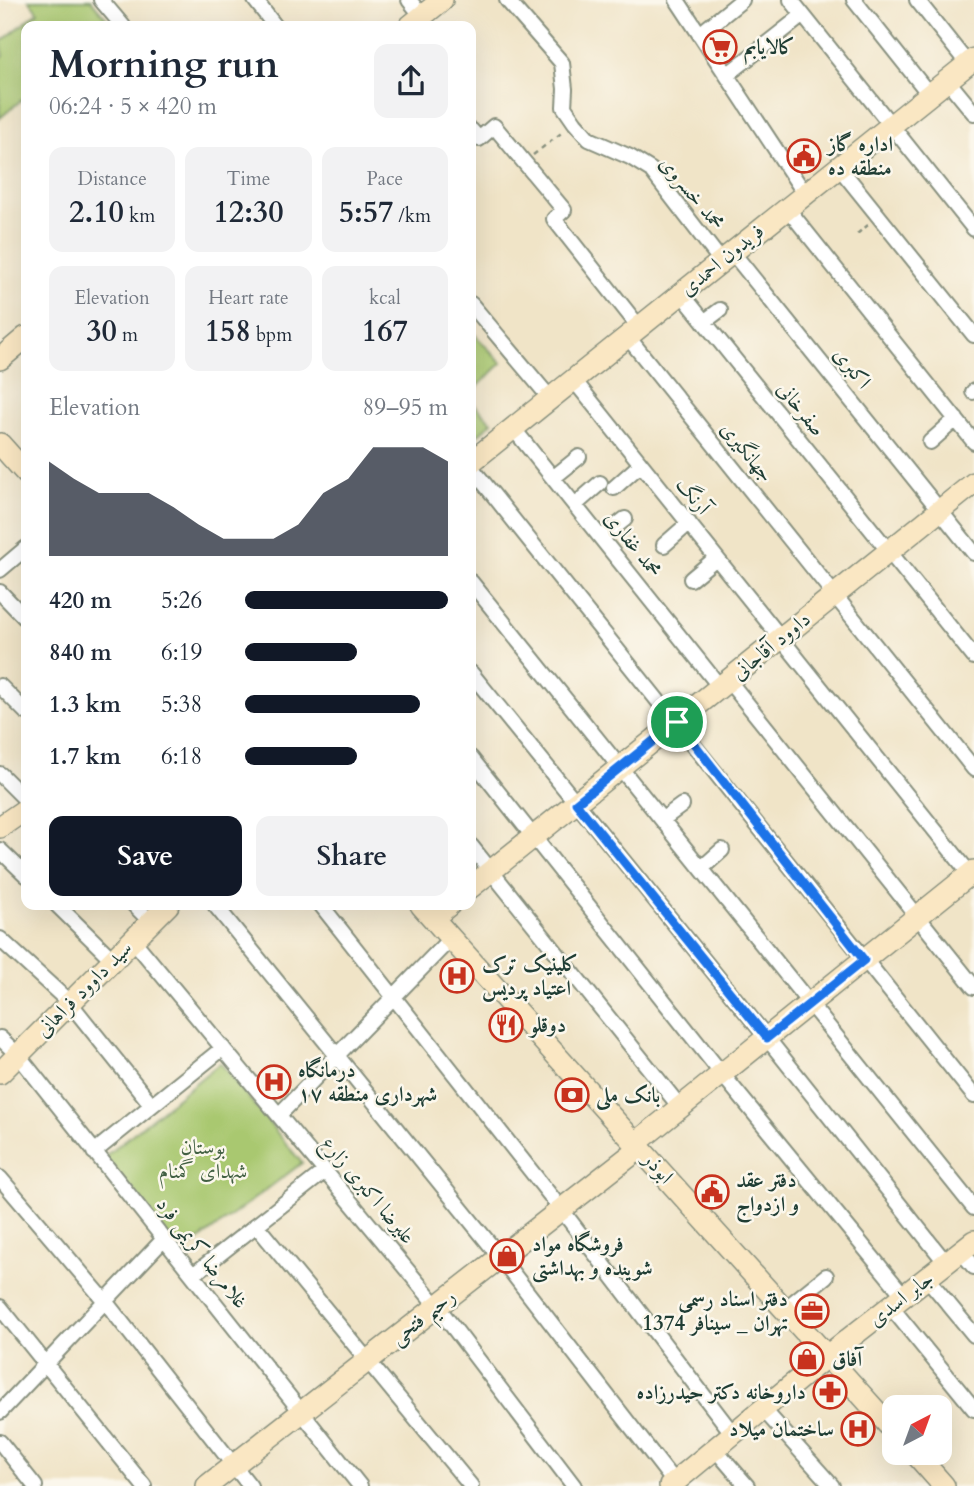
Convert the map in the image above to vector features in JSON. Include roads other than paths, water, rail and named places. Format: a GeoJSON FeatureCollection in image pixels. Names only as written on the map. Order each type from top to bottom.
{"type":"FeatureCollection","features":[{"type":"Feature","properties":{"kind":"street"},"geometry":{"type":"LineString","coordinates":[[101,0],[119,21]]}},
{"type":"Feature","properties":{"kind":"street"},"geometry":{"type":"LineString","coordinates":[[255,0],[271,21]]}},
{"type":"Feature","properties":{"kind":"street"},"geometry":{"type":"LineString","coordinates":[[414,14],[442,0]]}},
{"type":"Feature","properties":{"kind":"street","name":"محمد خسروی"},"geometry":{"type":"LineString","coordinates":[[507,0],[562,63],[564,107],[575,123],[589,139],[630,157],[651,170],[727,256]]}},
{"type":"Feature","properties":{"kind":"street"},"geometry":{"type":"LineString","coordinates":[[677,0],[805,194]]}},
{"type":"Feature","properties":{"kind":"street"},"geometry":{"type":"LineString","coordinates":[[700,33],[742,0]]}},
{"type":"Feature","properties":{"kind":"street"},"geometry":{"type":"LineString","coordinates":[[791,0],[974,229]]}},
{"type":"Feature","properties":{"kind":"street"},"geometry":{"type":"LineString","coordinates":[[854,0],[929,94]]}},
{"type":"Feature","properties":{"kind":"street"},"geometry":{"type":"LineString","coordinates":[[917,0],[972,59]]}},
{"type":"Feature","properties":{"kind":"street"},"geometry":{"type":"LineString","coordinates":[[727,75],[803,15]]}},
{"type":"Feature","properties":{"kind":"street","name":"فریدون احمدی"},"geometry":{"type":"LineString","coordinates":[[476,457],[972,59]]}},
{"type":"Feature","properties":{"kind":"street"},"geometry":{"type":"LineString","coordinates":[[947,80],[974,113]]}},
{"type":"Feature","properties":{"kind":"street","name":"جهانگیری"},"geometry":{"type":"LineString","coordinates":[[476,136],[479,139],[494,127],[564,210],[554,219],[633,331],[835,595],[974,769]]}},
{"type":"Feature","properties":{"kind":"street"},"geometry":{"type":"LineString","coordinates":[[839,167],[974,335]]}},
{"type":"Feature","properties":{"kind":"street"},"geometry":{"type":"LineString","coordinates":[[787,208],[974,442]]}},
{"type":"Feature","properties":{"kind":"street","name":"اکبری"},"geometry":{"type":"LineString","coordinates":[[727,256],[974,553]]}},
{"type":"Feature","properties":{"kind":"street","name":"صفرخانی"},"geometry":{"type":"LineString","coordinates":[[681,293],[974,657]]}},
{"type":"Feature","properties":{"kind":"street"},"geometry":{"type":"LineString","coordinates":[[476,310],[550,398]]}},
{"type":"Feature","properties":{"kind":"street"},"geometry":{"type":"LineString","coordinates":[[704,322],[720,310]]}},
{"type":"Feature","properties":{"kind":"street"},"geometry":{"type":"LineString","coordinates":[[0,359],[21,341]]}},
{"type":"Feature","properties":{"kind":"street","name":"آرنگ"},"geometry":{"type":"LineString","coordinates":[[573,379],[973,875]]}},
{"type":"Feature","properties":{"kind":"street"},"geometry":{"type":"LineString","coordinates":[[930,442],[956,419]]}},
{"type":"Feature","properties":{"kind":"street","name":"محمد غفاری"},"geometry":{"type":"LineString","coordinates":[[513,428],[974,987]]}},
{"type":"Feature","properties":{"kind":"street"},"geometry":{"type":"LineString","coordinates":[[0,444],[21,467]]}},
{"type":"Feature","properties":{"kind":"street"},"geometry":{"type":"LineString","coordinates":[[553,478],[579,457]]}},
{"type":"Feature","properties":{"kind":"street"},"geometry":{"type":"LineString","coordinates":[[575,505],[641,464]]}},
{"type":"Feature","properties":{"kind":"street"},"geometry":{"type":"LineString","coordinates":[[476,473],[974,1096]]}},
{"type":"Feature","properties":{"kind":"street","name":"داوود آقاجانی"},"geometry":{"type":"LineString","coordinates":[[476,883],[974,483]]}},
{"type":"Feature","properties":{"kind":"street"},"geometry":{"type":"LineString","coordinates":[[601,538],[625,519]]}},
{"type":"Feature","properties":{"kind":"street"},"geometry":{"type":"LineString","coordinates":[[664,545],[689,523]]}},
{"type":"Feature","properties":{"kind":"street"},"geometry":{"type":"LineString","coordinates":[[0,570],[21,552]]}},
{"type":"Feature","properties":{"kind":"street"},"geometry":{"type":"LineString","coordinates":[[691,579],[716,558]]}},
{"type":"Feature","properties":{"kind":"street"},"geometry":{"type":"LineString","coordinates":[[476,588],[974,1208]]}},
{"type":"Feature","properties":{"kind":"street"},"geometry":{"type":"LineString","coordinates":[[0,592],[21,614]]}},
{"type":"Feature","properties":{"kind":"street"},"geometry":{"type":"LineString","coordinates":[[476,679],[767,1038],[964,1256]]}},
{"type":"Feature","properties":{"kind":"street"},"geometry":{"type":"LineString","coordinates":[[0,687],[21,707]]}},
{"type":"Feature","properties":{"kind":"street"},"geometry":{"type":"LineString","coordinates":[[476,764],[722,1074],[897,1301],[974,1409]]}},
{"type":"Feature","properties":{"kind":"street"},"geometry":{"type":"LineString","coordinates":[[0,774],[21,795]]}},
{"type":"Feature","properties":{"kind":"street"},"geometry":{"type":"LineString","coordinates":[[663,819],[682,805]]}},
{"type":"Feature","properties":{"kind":"street"},"geometry":{"type":"LineString","coordinates":[[0,827],[21,812]]}},
{"type":"Feature","properties":{"kind":"street"},"geometry":{"type":"LineString","coordinates":[[0,850],[21,870]]}},
{"type":"Feature","properties":{"kind":"street"},"geometry":{"type":"LineString","coordinates":[[702,867],[722,850]]}},
{"type":"Feature","properties":{"kind":"street"},"geometry":{"type":"LineString","coordinates":[[476,852],[680,1107]]}},
{"type":"Feature","properties":{"kind":"street","name":"رحیم فتحی"},"geometry":{"type":"LineString","coordinates":[[207,1486],[561,1209],[638,1146],[680,1107],[973,875]]}},
{"type":"Feature","properties":{"kind":"street"},"geometry":{"type":"LineString","coordinates":[[62,910],[113,960]]}},
{"type":"Feature","properties":{"kind":"street"},"geometry":{"type":"LineString","coordinates":[[139,910],[151,922]]}},
{"type":"Feature","properties":{"kind":"street","name":"سید داوود فراهانی"},"geometry":{"type":"LineString","coordinates":[[0,1073],[163,910]]}},
{"type":"Feature","properties":{"kind":"street"},"geometry":{"type":"LineString","coordinates":[[219,910],[500,1257],[672,1484]]}},
{"type":"Feature","properties":{"kind":"street"},"geometry":{"type":"LineString","coordinates":[[325,910],[561,1209],[733,1434]]}},
{"type":"Feature","properties":{"kind":"street","name":"ابوذر"},"geometry":{"type":"LineString","coordinates":[[435,910],[451,938],[882,1418]]}},
{"type":"Feature","properties":{"kind":"street"},"geometry":{"type":"LineString","coordinates":[[279,1115],[451,938]]}},
{"type":"Feature","properties":{"kind":"street"},"geometry":{"type":"LineString","coordinates":[[0,939],[70,1003],[151,1104]]}},
{"type":"Feature","properties":{"kind":"street","name":"علیرضا اکبری زارع"},"geometry":{"type":"LineString","coordinates":[[133,940],[437,1306],[574,1486]]}},
{"type":"Feature","properties":{"kind":"street","name":"غلامرضا کریمی فرد"},"geometry":{"type":"LineString","coordinates":[[0,1038],[18,1055],[360,1486]]}},
{"type":"Feature","properties":{"kind":"street"},"geometry":{"type":"LineString","coordinates":[[94,1152],[223,1048]]}},
{"type":"Feature","properties":{"kind":"street"},"geometry":{"type":"LineString","coordinates":[[192,1275],[325,1171]]}},
{"type":"Feature","properties":{"kind":"street"},"geometry":{"type":"LineString","coordinates":[[0,1178],[105,1301],[250,1486]]}},
{"type":"Feature","properties":{"kind":"street"},"geometry":{"type":"LineString","coordinates":[[256,1225],[471,1486]]}},
{"type":"Feature","properties":{"kind":"street"},"geometry":{"type":"LineString","coordinates":[[0,1412],[164,1239]]}},
{"type":"Feature","properties":{"kind":"street","name":"جابر اسدی"},"geometry":{"type":"LineString","coordinates":[[672,1484],[897,1301],[927,1278],[964,1256]]}},
{"type":"Feature","properties":{"kind":"street"},"geometry":{"type":"LineString","coordinates":[[785,1309],[825,1276]]}},
{"type":"Feature","properties":{"kind":"street"},"geometry":{"type":"LineString","coordinates":[[927,1278],[974,1335]]}},
{"type":"Feature","properties":{"kind":"street"},"geometry":{"type":"LineString","coordinates":[[0,1307],[144,1486]]}},
{"type":"Feature","properties":{"kind":"street"},"geometry":{"type":"LineString","coordinates":[[763,1409],[832,1486]]}},
{"type":"Feature","properties":{"kind":"street"},"geometry":{"type":"LineString","coordinates":[[0,1442],[35,1486]]}},
{"type":"Feature","properties":{"kind":"street"},"geometry":{"type":"LineString","coordinates":[[715,1449],[747,1486]]}},
{"type":"Feature","properties":{"kind":"street"},"geometry":{"type":"LineString","coordinates":[[925,1465],[944,1486]]}},
{"type":"Feature","properties":{"kind":"place","name":"کالایابم"},"geometry":{"type":"Point","coordinates":[720,47]}},
{"type":"Feature","properties":{"kind":"place","name":"اداره گاز منطقه ده"},"geometry":{"type":"Point","coordinates":[804,156]}},
{"type":"Feature","properties":{"kind":"place","name":"کلینیک ترک اعتیاد پردیس"},"geometry":{"type":"Point","coordinates":[457,976]}},
{"type":"Feature","properties":{"kind":"place","name":"دوقلو"},"geometry":{"type":"Point","coordinates":[506,1025]}},
{"type":"Feature","properties":{"kind":"place","name":"درمانگاه شهرداری منطقه ۱۷"},"geometry":{"type":"Point","coordinates":[274,1082]}},
{"type":"Feature","properties":{"kind":"place","name":"بانک ملی"},"geometry":{"type":"Point","coordinates":[572,1095]}},
{"type":"Feature","properties":{"kind":"place","name":"دفتر عقد و ازدواج"},"geometry":{"type":"Point","coordinates":[712,1192]}},
{"type":"Feature","properties":{"kind":"place","name":"فروشگاه مواد شوینده و بهداشتی"},"geometry":{"type":"Point","coordinates":[507,1256]}},
{"type":"Feature","properties":{"kind":"place","name":"دفتر اسناد رسمی 1374 تهران _ سینافر"},"geometry":{"type":"Point","coordinates":[812,1311]}},
{"type":"Feature","properties":{"kind":"place","name":"آفاق"},"geometry":{"type":"Point","coordinates":[807,1359]}},
{"type":"Feature","properties":{"kind":"place","name":"داروخانه دکتر حیدرزاده"},"geometry":{"type":"Point","coordinates":[830,1392]}},
{"type":"Feature","properties":{"kind":"place","name":"ساختمان میلاد"},"geometry":{"type":"Point","coordinates":[858,1429]}},
{"type":"Feature","properties":{"kind":"park label","name":"بوستان شهدای گمنام"},"geometry":{"type":"Point","coordinates":[203,1159]}}]}
